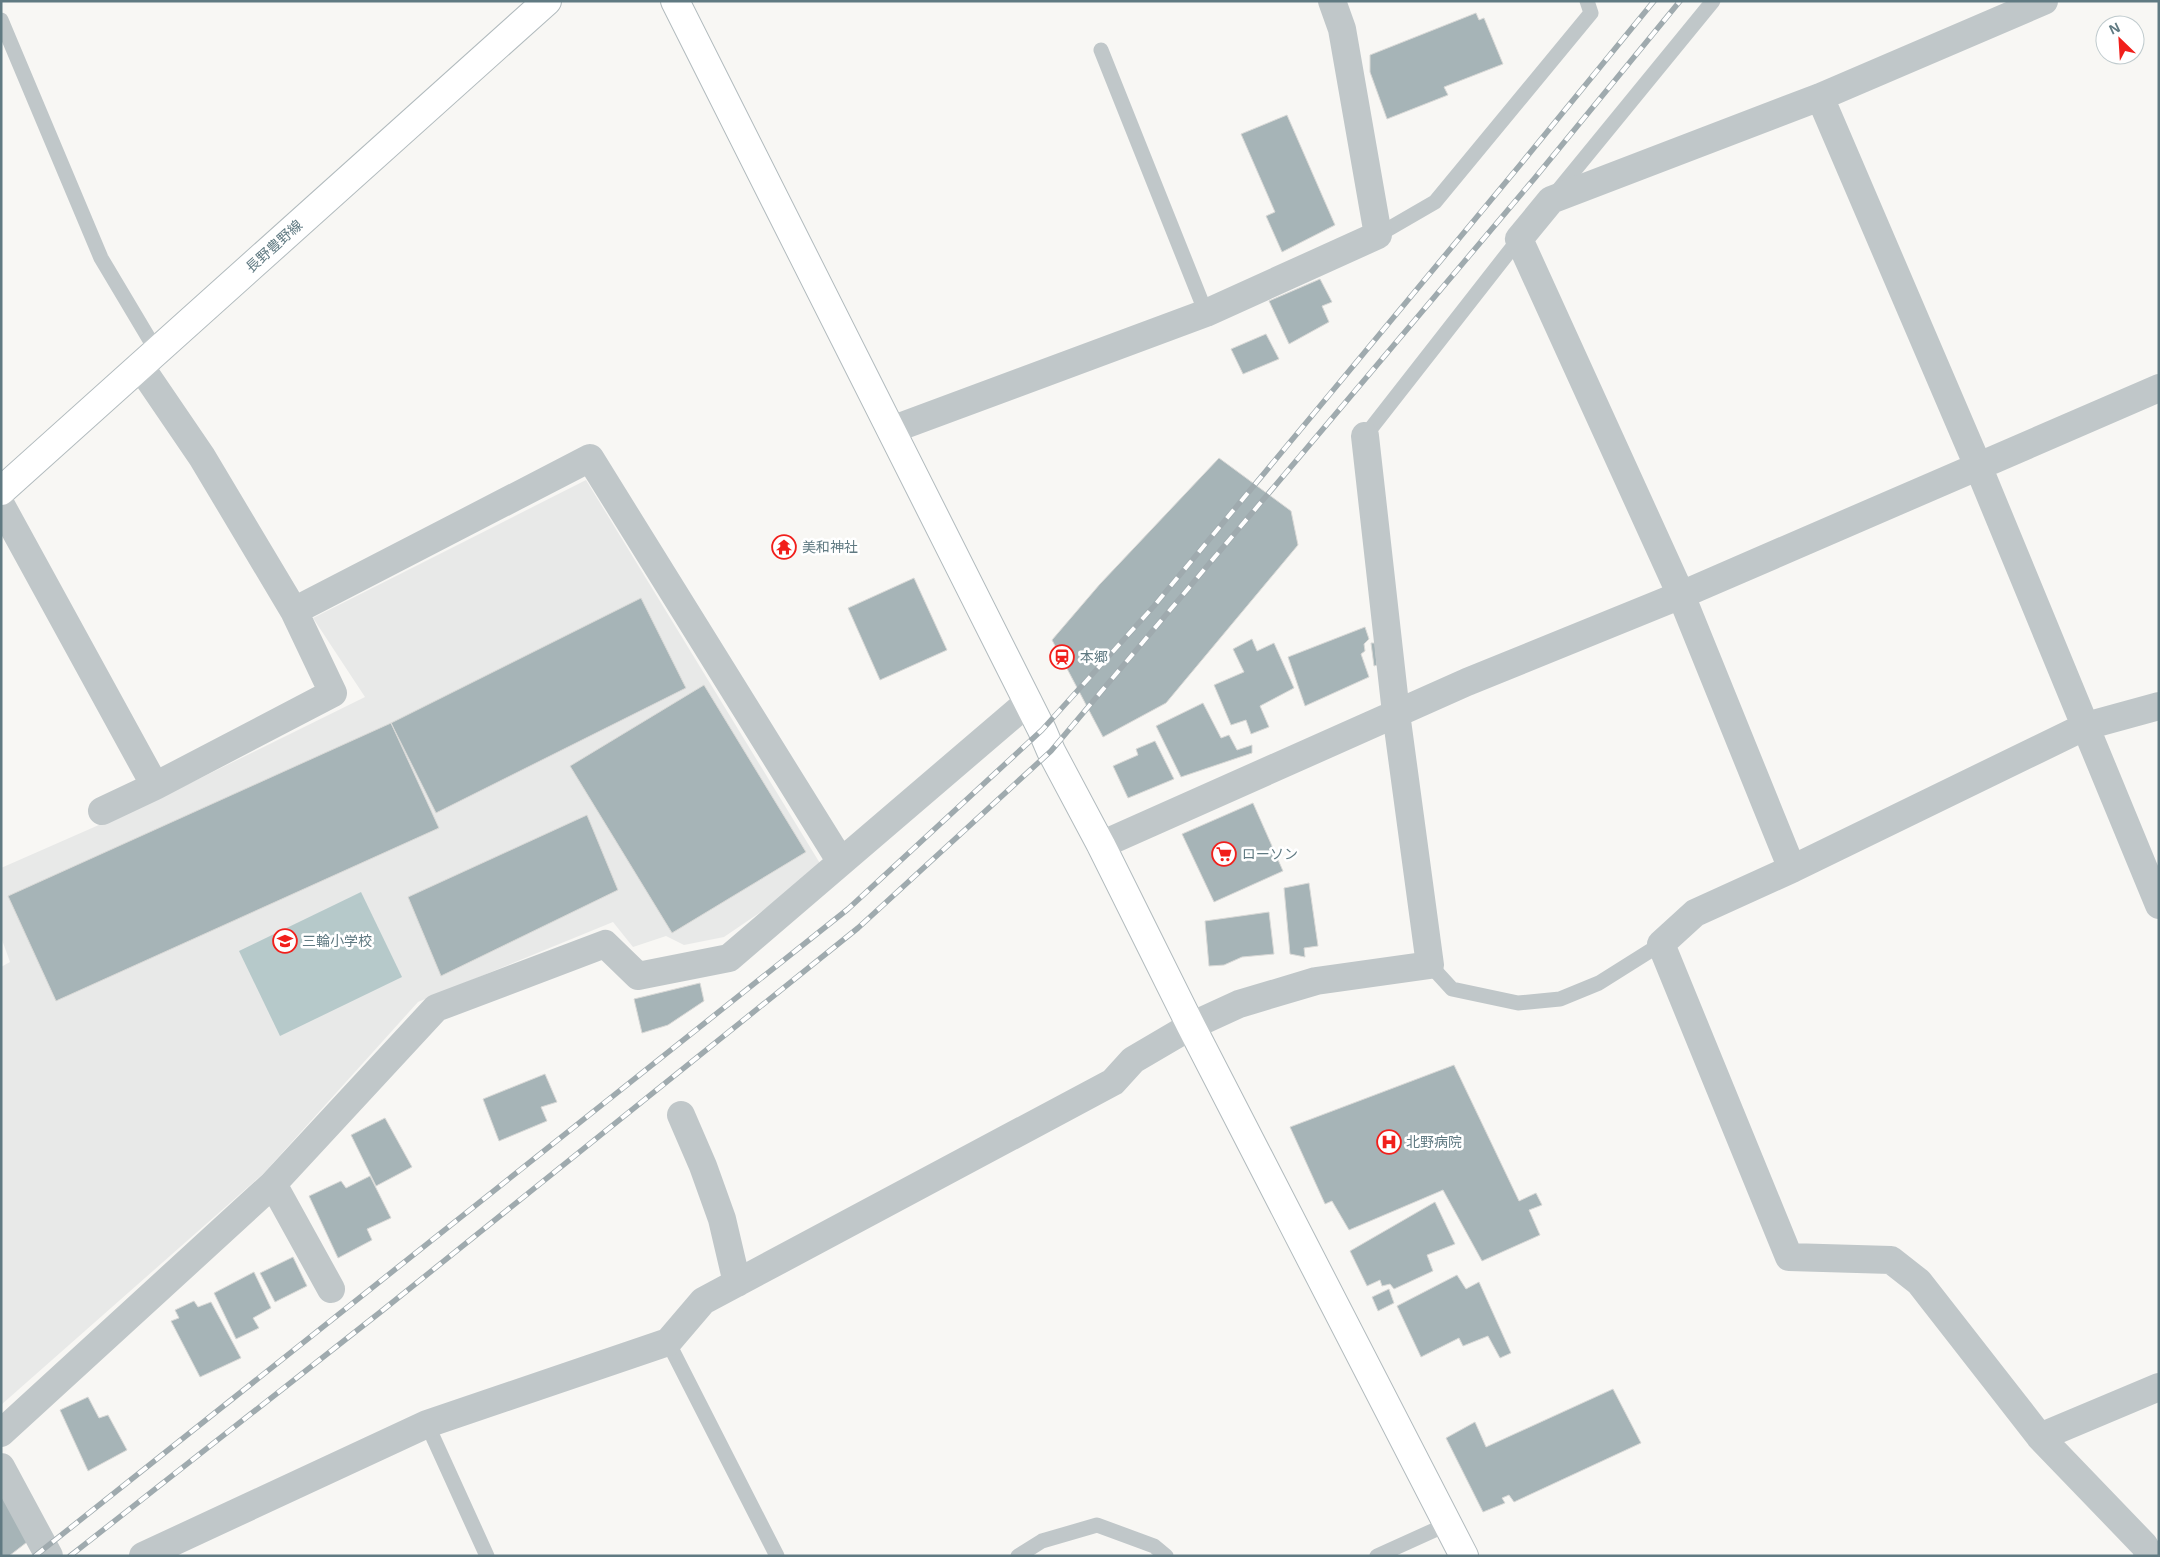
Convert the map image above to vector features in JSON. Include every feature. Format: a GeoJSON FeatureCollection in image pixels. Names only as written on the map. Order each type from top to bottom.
{"type":"FeatureCollection","features":[{"type":"Feature","properties":{"kind":"street","name":"長野豊野線"},"geometry":{"type":"LineString","coordinates":[[1,491],[547,1]]}},
{"type":"Feature","properties":{"kind":"street"},"geometry":{"type":"LineString","coordinates":[[675,1],[1028,702],[1050,751],[1101,845],[1191,1026],[1464,1556]]}},
{"type":"Feature","properties":{"kind":"street"},"geometry":{"type":"LineString","coordinates":[[891,430],[1206,313],[1378,235],[1342,29],[1332,1]]}},
{"type":"Feature","properties":{"kind":"street"},"geometry":{"type":"LineString","coordinates":[[1792,869],[1681,595],[1519,239],[1551,200],[1820,97],[2044,1]]}},
{"type":"Feature","properties":{"kind":"street"},"geometry":{"type":"LineString","coordinates":[[1820,97],[1978,466],[2159,905]]}},
{"type":"Feature","properties":{"kind":"street"},"geometry":{"type":"LineString","coordinates":[[102,811],[155,786],[333,693],[294,611],[202,457],[148,359]]}},
{"type":"Feature","properties":{"kind":"street"},"geometry":{"type":"LineString","coordinates":[[1101,845],[1396,713],[1681,595],[2159,388]]}},
{"type":"Feature","properties":{"kind":"street"},"geometry":{"type":"LineString","coordinates":[[143,1556],[426,1424],[668,1342],[703,1301],[1113,1082],[1133,1060],[1191,1026],[1239,1004],[1316,981],[1430,965],[1396,713],[1365,436]]}},
{"type":"Feature","properties":{"kind":"street"},"geometry":{"type":"LineString","coordinates":[[294,611],[590,458],[841,862]]}},
{"type":"Feature","properties":{"kind":"street"},"geometry":{"type":"LineString","coordinates":[[1,506],[155,786]]}},
{"type":"Feature","properties":{"kind":"street"},"geometry":{"type":"LineString","coordinates":[[1,1433],[273,1184],[436,1008],[605,944],[638,976],[729,958],[1028,702]]}},
{"type":"Feature","properties":{"kind":"street"},"geometry":{"type":"LineString","coordinates":[[2145,1549],[2040,1437],[1919,1282],[1891,1260],[1789,1257],[1661,944],[1696,913],[1792,869],[2086,726],[2159,706]]}},
{"type":"Feature","properties":{"kind":"street"},"geometry":{"type":"LineString","coordinates":[[680,1115],[703,1166],[722,1219],[736,1283]]}},
{"type":"Feature","properties":{"kind":"street"},"geometry":{"type":"LineString","coordinates":[[273,1184],[332,1289]]}},
{"type":"Feature","properties":{"kind":"street"},"geometry":{"type":"LineString","coordinates":[[2040,1437],[2159,1387]]}},
{"type":"Feature","properties":{"kind":"street"},"geometry":{"type":"LineString","coordinates":[[1,1466],[49,1556]]}},
{"type":"Feature","properties":{"kind":"lane"},"geometry":{"type":"LineString","coordinates":[[1378,235],[1436,202],[1591,13],[1587,1]]}},
{"type":"Feature","properties":{"kind":"lane"},"geometry":{"type":"LineString","coordinates":[[1551,200],[1713,1]]}},
{"type":"Feature","properties":{"kind":"lane"},"geometry":{"type":"LineString","coordinates":[[1,20],[101,258],[148,359]]}},
{"type":"Feature","properties":{"kind":"lane"},"geometry":{"type":"LineString","coordinates":[[1101,50],[1206,313]]}},
{"type":"Feature","properties":{"kind":"lane"},"geometry":{"type":"LineString","coordinates":[[1365,436],[1519,239]]}},
{"type":"Feature","properties":{"kind":"lane"},"geometry":{"type":"LineString","coordinates":[[1430,965],[1452,989],[1518,1003],[1560,999],[1568,996],[1598,983],[1661,944]]}},
{"type":"Feature","properties":{"kind":"lane"},"geometry":{"type":"LineString","coordinates":[[668,1342],[777,1556]]}},
{"type":"Feature","properties":{"kind":"lane"},"geometry":{"type":"LineString","coordinates":[[426,1424],[487,1556]]}},
{"type":"Feature","properties":{"kind":"lane"},"geometry":{"type":"LineString","coordinates":[[1377,1556],[1448,1524]]}},
{"type":"Feature","properties":{"kind":"lane"},"geometry":{"type":"LineString","coordinates":[[1018,1556],[1042,1541],[1097,1525],[1154,1546],[1166,1556]]}},
{"type":"Feature","properties":{"kind":"shaded area","name":"三輪小学校"},"geometry":{"type":"Polygon","coordinates":[[[586,480],[821,865],[812,877],[724,937],[684,945],[666,936],[633,947],[613,922],[418,1002],[264,1173],[1,1405],[1,967],[10,962],[1,937],[1,868],[158,799],[365,697],[313,618],[586,480]]]}},
{"type":"Feature","properties":{"kind":"shaded area"},"geometry":{"type":"Polygon","coordinates":[[[361,892],[402,977],[280,1036],[239,951],[361,892]]]}},
{"type":"Feature","properties":{"kind":"building"},"geometry":{"type":"Polygon","coordinates":[[[1476,13],[1479,20],[1484,18],[1503,64],[1444,87],[1448,95],[1387,119],[1370,72],[1370,55],[1476,13]]]}},
{"type":"Feature","properties":{"kind":"building"},"geometry":{"type":"Polygon","coordinates":[[[1287,115],[1335,225],[1282,252],[1266,216],[1275,212],[1241,134],[1287,115]]]}},
{"type":"Feature","properties":{"kind":"building"},"geometry":{"type":"Polygon","coordinates":[[[1320,279],[1332,302],[1322,306],[1329,322],[1289,344],[1269,301],[1320,279]]]}},
{"type":"Feature","properties":{"kind":"building"},"geometry":{"type":"Polygon","coordinates":[[[1266,334],[1279,359],[1243,374],[1231,349],[1266,334]]]}},
{"type":"Feature","properties":{"kind":"building"},"geometry":{"type":"Polygon","coordinates":[[[1219,458],[1291,511],[1298,545],[1166,703],[1103,737],[1052,640],[1100,584],[1219,458]]]}},
{"type":"Feature","properties":{"kind":"building"},"geometry":{"type":"Polygon","coordinates":[[[914,578],[947,650],[880,680],[848,608],[914,578]]]}},
{"type":"Feature","properties":{"kind":"building"},"geometry":{"type":"Polygon","coordinates":[[[641,598],[686,688],[436,813],[391,723],[641,598]]]}},
{"type":"Feature","properties":{"kind":"building"},"geometry":{"type":"Polygon","coordinates":[[[1365,627],[1369,639],[1364,644],[1365,651],[1361,654],[1369,677],[1305,706],[1288,657],[1365,627]]]}},
{"type":"Feature","properties":{"kind":"building"},"geometry":{"type":"Polygon","coordinates":[[[1252,639],[1257,651],[1274,643],[1294,688],[1260,706],[1269,727],[1251,734],[1246,720],[1231,725],[1214,685],[1244,672],[1233,649],[1252,639]]]}},
{"type":"Feature","properties":{"kind":"building"},"geometry":{"type":"Polygon","coordinates":[[[1371,643],[1375,643],[1377,665],[1374,666],[1371,643]]]}},
{"type":"Feature","properties":{"kind":"building"},"geometry":{"type":"Polygon","coordinates":[[[704,685],[806,852],[672,933],[570,766],[704,685]]]}},
{"type":"Feature","properties":{"kind":"building"},"geometry":{"type":"Polygon","coordinates":[[[1203,703],[1221,738],[1229,735],[1237,750],[1252,745],[1252,753],[1181,777],[1156,726],[1203,703]]]}},
{"type":"Feature","properties":{"kind":"building"},"geometry":{"type":"Polygon","coordinates":[[[391,723],[439,828],[56,1001],[8,896],[391,723]]]}},
{"type":"Feature","properties":{"kind":"building"},"geometry":{"type":"Polygon","coordinates":[[[1155,741],[1174,779],[1128,798],[1113,766],[1138,755],[1136,749],[1155,741]]]}},
{"type":"Feature","properties":{"kind":"building"},"geometry":{"type":"Polygon","coordinates":[[[1253,803],[1283,871],[1214,902],[1182,834],[1253,803]]]}},
{"type":"Feature","properties":{"kind":"building"},"geometry":{"type":"Polygon","coordinates":[[[587,815],[618,890],[441,976],[408,897],[587,815]]]}},
{"type":"Feature","properties":{"kind":"building"},"geometry":{"type":"Polygon","coordinates":[[[1309,883],[1318,946],[1304,948],[1305,957],[1290,954],[1284,888],[1309,883]]]}},
{"type":"Feature","properties":{"kind":"building"},"geometry":{"type":"Polygon","coordinates":[[[1269,912],[1274,954],[1242,957],[1224,965],[1209,966],[1205,921],[1269,912]]]}},
{"type":"Feature","properties":{"kind":"building"},"geometry":{"type":"Polygon","coordinates":[[[700,983],[704,1001],[668,1025],[642,1033],[634,999],[700,983]]]}},
{"type":"Feature","properties":{"kind":"building"},"geometry":{"type":"Polygon","coordinates":[[[1454,1065],[1519,1201],[1536,1193],[1542,1205],[1529,1210],[1540,1235],[1482,1261],[1443,1190],[1349,1230],[1332,1201],[1325,1204],[1290,1127],[1454,1065]]]}},
{"type":"Feature","properties":{"kind":"building"},"geometry":{"type":"Polygon","coordinates":[[[545,1074],[557,1102],[541,1107],[547,1121],[499,1141],[483,1099],[545,1074]]]}},
{"type":"Feature","properties":{"kind":"building"},"geometry":{"type":"Polygon","coordinates":[[[385,1118],[412,1167],[376,1186],[351,1135],[385,1118]]]}},
{"type":"Feature","properties":{"kind":"building"},"geometry":{"type":"Polygon","coordinates":[[[370,1176],[391,1218],[367,1229],[372,1240],[338,1258],[309,1196],[341,1181],[346,1188],[370,1176]]]}},
{"type":"Feature","properties":{"kind":"building"},"geometry":{"type":"Polygon","coordinates":[[[1435,1202],[1455,1244],[1427,1255],[1433,1271],[1394,1289],[1390,1284],[1382,1286],[1380,1280],[1367,1286],[1350,1251],[1435,1202]]]}},
{"type":"Feature","properties":{"kind":"building"},"geometry":{"type":"Polygon","coordinates":[[[293,1257],[307,1286],[275,1302],[260,1273],[293,1257]]]}},
{"type":"Feature","properties":{"kind":"building"},"geometry":{"type":"Polygon","coordinates":[[[254,1272],[271,1308],[253,1318],[259,1328],[236,1339],[214,1293],[254,1272]]]}},
{"type":"Feature","properties":{"kind":"building"},"geometry":{"type":"Polygon","coordinates":[[[1457,1275],[1466,1289],[1479,1282],[1511,1353],[1500,1358],[1488,1336],[1463,1346],[1459,1338],[1421,1357],[1397,1306],[1457,1275]]]}},
{"type":"Feature","properties":{"kind":"building"},"geometry":{"type":"Polygon","coordinates":[[[1389,1289],[1394,1303],[1378,1311],[1372,1297],[1389,1289]]]}},
{"type":"Feature","properties":{"kind":"building"},"geometry":{"type":"Polygon","coordinates":[[[194,1301],[198,1307],[211,1302],[241,1358],[200,1377],[171,1321],[179,1318],[175,1310],[194,1301]]]}},
{"type":"Feature","properties":{"kind":"building"},"geometry":{"type":"Polygon","coordinates":[[[1613,1389],[1641,1443],[1514,1502],[1509,1495],[1502,1498],[1505,1503],[1483,1512],[1446,1438],[1475,1422],[1486,1447],[1613,1389]]]}},
{"type":"Feature","properties":{"kind":"building"},"geometry":{"type":"Polygon","coordinates":[[[88,1397],[99,1418],[108,1415],[127,1450],[88,1471],[60,1410],[88,1397]]]}},
{"type":"Feature","properties":{"kind":"building"},"geometry":{"type":"Polygon","coordinates":[[[1,1494],[31,1539],[9,1556],[1,1556],[1,1494]]]}},
{"type":"Feature","properties":{"kind":"railway"},"geometry":{"type":"LineString","coordinates":[[35,1556],[848,909],[1042,730],[1154,606],[1654,1]]}},
{"type":"Feature","properties":{"kind":"railway"},"geometry":{"type":"LineString","coordinates":[[70,1556],[383,1310],[858,928],[1051,751],[1534,179],[1680,1]]}},
{"type":"Feature","properties":{"kind":"place","name":"美和神社"},"geometry":{"type":"Point","coordinates":[784,547]}},
{"type":"Feature","properties":{"kind":"place","name":"本郷"},"geometry":{"type":"Point","coordinates":[1062,657]}},
{"type":"Feature","properties":{"kind":"place","name":"ローソン"},"geometry":{"type":"Point","coordinates":[1224,854]}},
{"type":"Feature","properties":{"kind":"place","name":"三輪小学校"},"geometry":{"type":"Point","coordinates":[285,941]}},
{"type":"Feature","properties":{"kind":"place","name":"北野病院"},"geometry":{"type":"Point","coordinates":[1389,1142]}}]}
